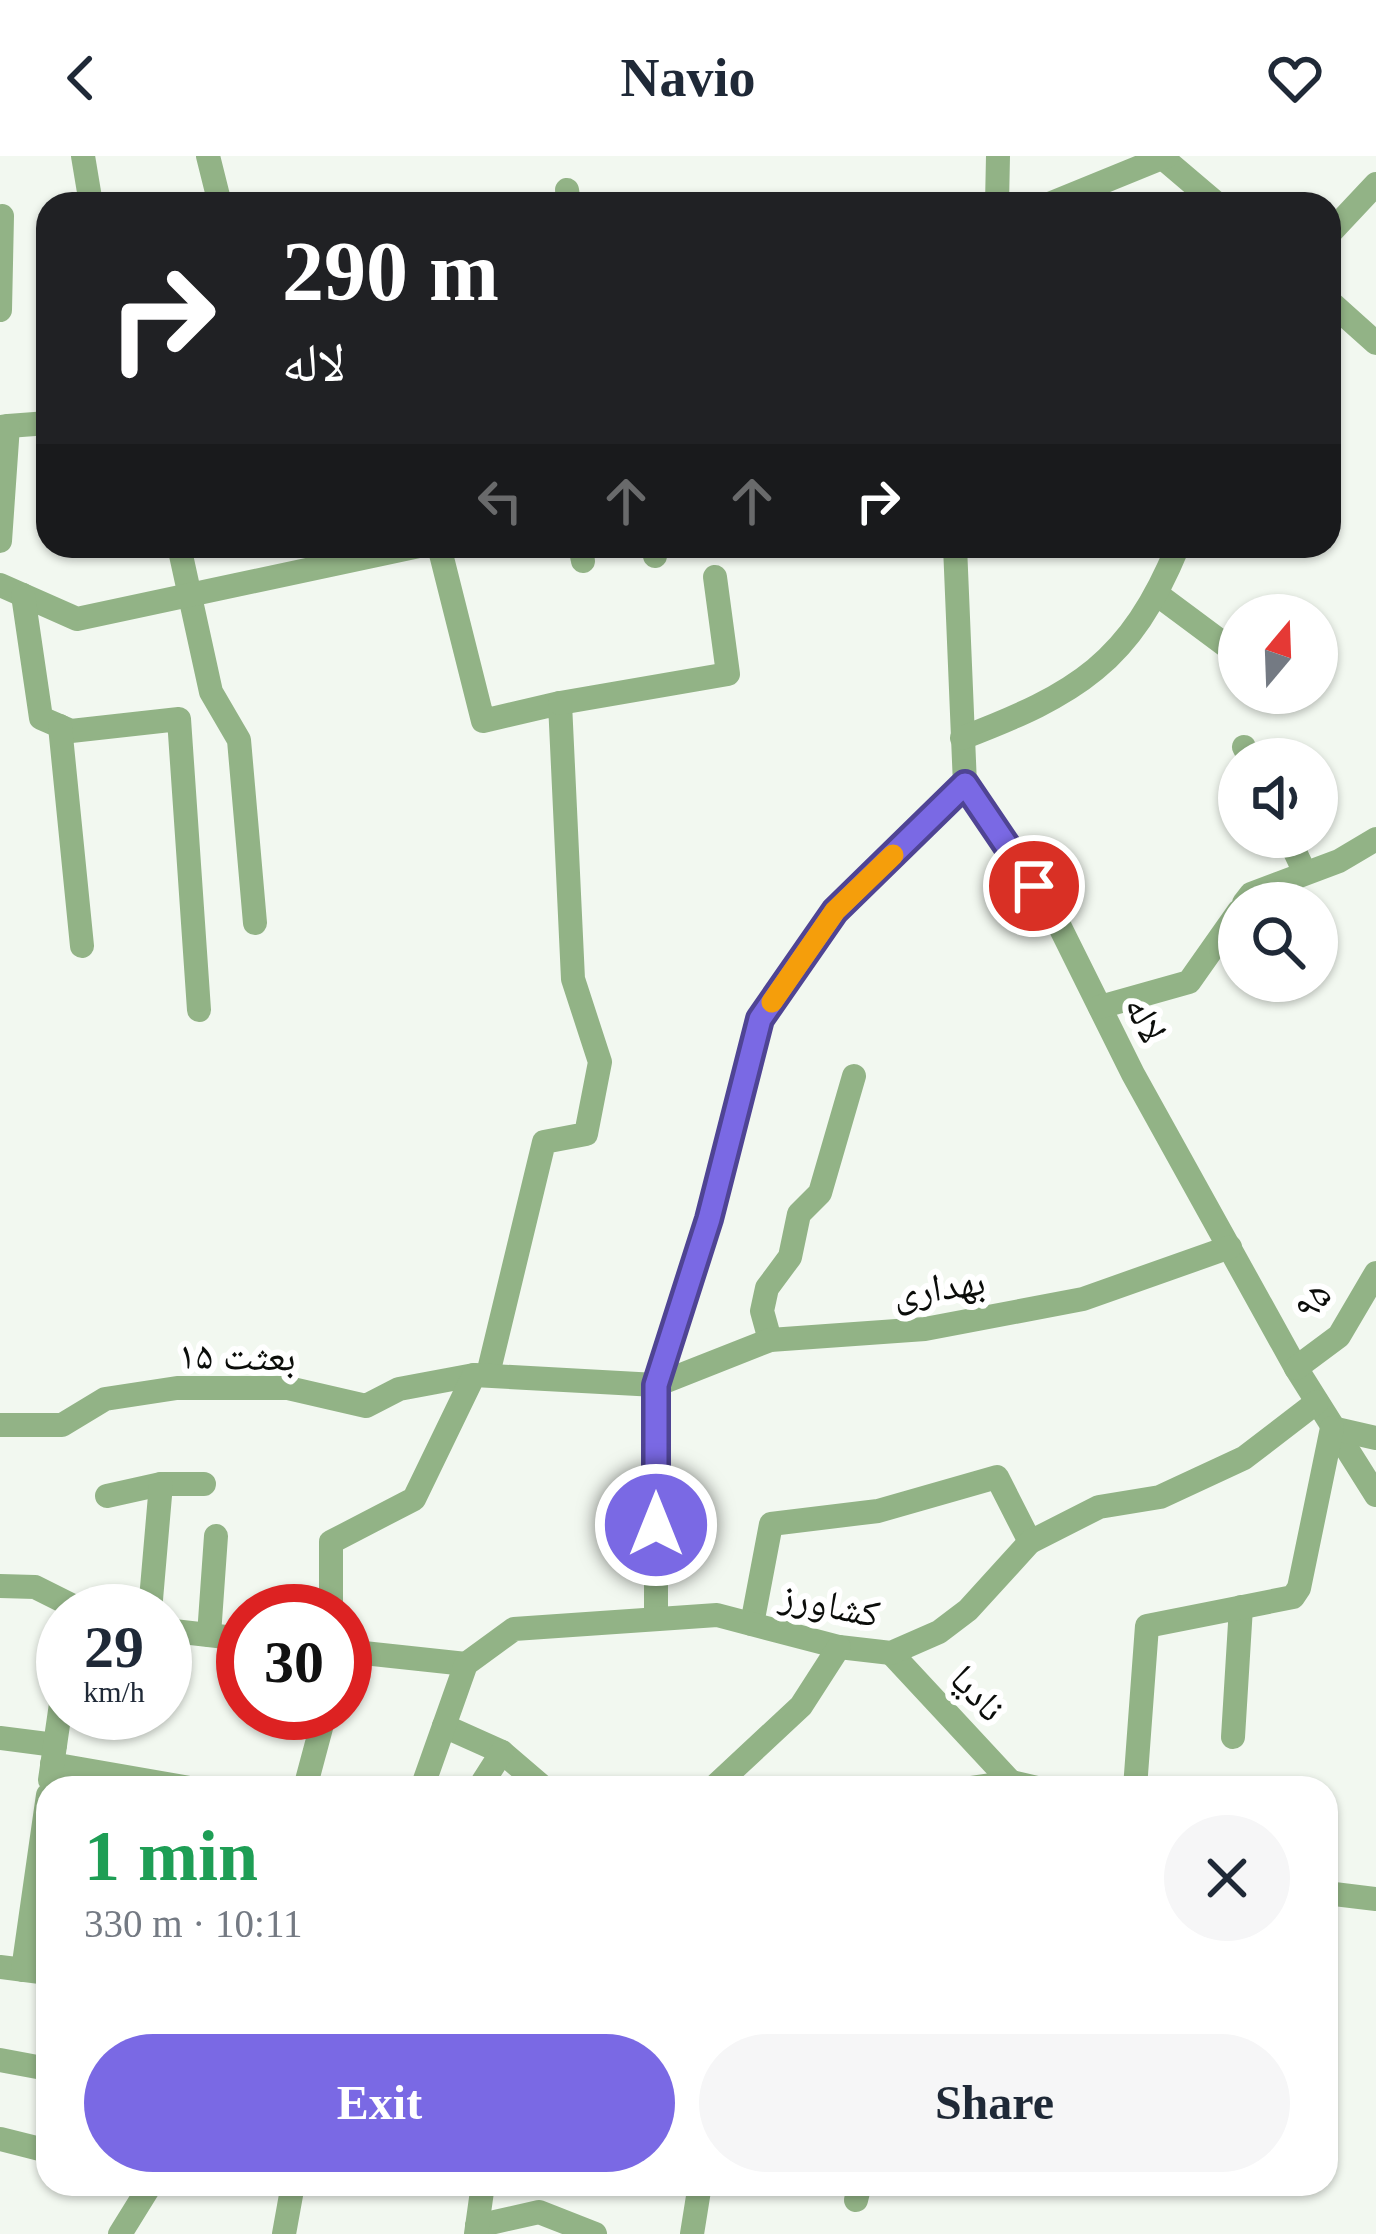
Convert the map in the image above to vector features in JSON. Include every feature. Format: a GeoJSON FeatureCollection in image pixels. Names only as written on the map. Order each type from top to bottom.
{"type":"FeatureCollection","features":[{"type":"Feature","properties":{"kind":"street"},"geometry":{"type":"LineString","coordinates":[[83,156],[89,192]]}},
{"type":"Feature","properties":{"kind":"street"},"geometry":{"type":"LineString","coordinates":[[208,156],[217,192]]}},
{"type":"Feature","properties":{"kind":"street"},"geometry":{"type":"LineString","coordinates":[[998,156],[998,192]]}},
{"type":"Feature","properties":{"kind":"street"},"geometry":{"type":"LineString","coordinates":[[1079,192],[1165,157],[1203,192]]}},
{"type":"Feature","properties":{"kind":"street"},"geometry":{"type":"LineString","coordinates":[[1341,221],[1376,184]]}},
{"type":"Feature","properties":{"kind":"street"},"geometry":{"type":"LineString","coordinates":[[0,310],[2,216]]}},
{"type":"Feature","properties":{"kind":"street"},"geometry":{"type":"LineString","coordinates":[[1341,312],[1376,343]]}},
{"type":"Feature","properties":{"kind":"street"},"geometry":{"type":"LineString","coordinates":[[0,541],[4,426],[36,424]]}},
{"type":"Feature","properties":{"kind":"street"},"geometry":{"type":"LineString","coordinates":[[180,558],[211,692],[239,740],[255,923]]}},
{"type":"Feature","properties":{"kind":"street"},"geometry":{"type":"LineString","coordinates":[[12,590],[77,619],[334,558]]}},
{"type":"Feature","properties":{"kind":"street"},"geometry":{"type":"LineString","coordinates":[[442,558],[483,721],[728,674],[716,577]]}},
{"type":"Feature","properties":{"kind":"street"},"geometry":{"type":"LineString","coordinates":[[656,1618],[656,1385],[709,1219],[760,1019],[835,911],[965,784],[955,558]]}},
{"type":"Feature","properties":{"kind":"street"},"geometry":{"type":"LineString","coordinates":[[962,738],[1035,710],[1122,650],[1158,595],[1173,558]]}},
{"type":"Feature","properties":{"kind":"street"},"geometry":{"type":"LineString","coordinates":[[12,590],[41,718],[71,731],[179,719],[199,1010]]}},
{"type":"Feature","properties":{"kind":"street"},"geometry":{"type":"LineString","coordinates":[[1158,595],[1218,640]]}},
{"type":"Feature","properties":{"kind":"street"},"geometry":{"type":"LineString","coordinates":[[331,1584],[331,1542],[414,1498],[481,1375],[544,1142],[586,1135],[600,1061],[573,979],[560,703]]}},
{"type":"Feature","properties":{"kind":"street"},"geometry":{"type":"LineString","coordinates":[[60,726],[82,946]]}},
{"type":"Feature","properties":{"kind":"street","name":"لاله"},"geometry":{"type":"LineString","coordinates":[[965,784],[1057,921],[1296,1368],[1376,1496]]}},
{"type":"Feature","properties":{"kind":"street"},"geometry":{"type":"LineString","coordinates":[[1282,882],[1376,839]]}},
{"type":"Feature","properties":{"kind":"street"},"geometry":{"type":"LineString","coordinates":[[1298,858],[1305,873]]}},
{"type":"Feature","properties":{"kind":"street"},"geometry":{"type":"LineString","coordinates":[[1100,1006],[1189,982],[1218,940]]}},
{"type":"Feature","properties":{"kind":"street"},"geometry":{"type":"LineString","coordinates":[[770,1340],[762,1311],[767,1288],[790,1257],[799,1214],[820,1193],[854,1076]]}},
{"type":"Feature","properties":{"kind":"street","name":"بهداری"},"geometry":{"type":"LineString","coordinates":[[656,1385],[770,1340],[926,1329],[1083,1299],[1230,1247]]}},
{"type":"Feature","properties":{"kind":"street","name":"۹۵"},"geometry":{"type":"LineString","coordinates":[[1296,1368],[1340,1336],[1376,1273]]}},
{"type":"Feature","properties":{"kind":"street","name":"بعثت ۱۵"},"geometry":{"type":"LineString","coordinates":[[0,1425],[62,1424],[105,1399],[176,1388],[288,1388],[366,1406],[399,1389],[481,1375],[656,1385]]}},
{"type":"Feature","properties":{"kind":"street","name":"کشاورز"},"geometry":{"type":"LineString","coordinates":[[466,1664],[514,1629],[717,1615],[839,1647],[891,1653],[939,1632],[968,1610],[1030,1542],[1099,1507],[1160,1497],[1244,1458],[1317,1402]]}},
{"type":"Feature","properties":{"kind":"street"},"geometry":{"type":"LineString","coordinates":[[1136,1776],[1147,1626],[1293,1597],[1299,1588],[1332,1428],[1376,1438]]}},
{"type":"Feature","properties":{"kind":"street"},"geometry":{"type":"LineString","coordinates":[[752,1624],[771,1524],[878,1511],[997,1477],[1030,1542]]}},
{"type":"Feature","properties":{"kind":"street"},"geometry":{"type":"LineString","coordinates":[[107,1496],[161,1484],[204,1484]]}},
{"type":"Feature","properties":{"kind":"street"},"geometry":{"type":"LineString","coordinates":[[152,1584],[161,1484]]}},
{"type":"Feature","properties":{"kind":"street"},"geometry":{"type":"LineString","coordinates":[[209,1635],[216,1536]]}},
{"type":"Feature","properties":{"kind":"street"},"geometry":{"type":"LineString","coordinates":[[0,1586],[36,1588]]}},
{"type":"Feature","properties":{"kind":"street"},"geometry":{"type":"LineString","coordinates":[[1233,1737],[1241,1607]]}},
{"type":"Feature","properties":{"kind":"street"},"geometry":{"type":"LineString","coordinates":[[192,1633],[216,1636]]}},
{"type":"Feature","properties":{"kind":"street"},"geometry":{"type":"LineString","coordinates":[[726,1776],[801,1706],[839,1647]]}},
{"type":"Feature","properties":{"kind":"street","name":"نادیا"},"geometry":{"type":"LineString","coordinates":[[891,1653],[1005,1776]]}},
{"type":"Feature","properties":{"kind":"street"},"geometry":{"type":"LineString","coordinates":[[372,1654],[466,1664],[426,1776]]}},
{"type":"Feature","properties":{"kind":"street"},"geometry":{"type":"LineString","coordinates":[[444,1726],[502,1752],[530,1776]]}},
{"type":"Feature","properties":{"kind":"street"},"geometry":{"type":"LineString","coordinates":[[0,1738],[51,1773],[56,1740]]}},
{"type":"Feature","properties":{"kind":"street"},"geometry":{"type":"LineString","coordinates":[[308,1776],[318,1740]]}},
{"type":"Feature","properties":{"kind":"street"},"geometry":{"type":"LineString","coordinates":[[486,1776],[502,1752]]}},
{"type":"Feature","properties":{"kind":"street"},"geometry":{"type":"LineString","coordinates":[[24,1970],[36,1882]]}},
{"type":"Feature","properties":{"kind":"street"},"geometry":{"type":"LineString","coordinates":[[1338,1894],[1376,1899]]}},
{"type":"Feature","properties":{"kind":"street"},"geometry":{"type":"LineString","coordinates":[[0,2060],[36,2067]]}},
{"type":"Feature","properties":{"kind":"street"},"geometry":{"type":"LineString","coordinates":[[0,2139],[36,2148]]}},
{"type":"Feature","properties":{"kind":"street"},"geometry":{"type":"LineString","coordinates":[[120,2234],[144,2196]]}},
{"type":"Feature","properties":{"kind":"street"},"geometry":{"type":"LineString","coordinates":[[284,2234],[291,2196]]}},
{"type":"Feature","properties":{"kind":"street"},"geometry":{"type":"LineString","coordinates":[[481,2196],[476,2230],[538,2212],[595,2234]]}},
{"type":"Feature","properties":{"kind":"street"},"geometry":{"type":"LineString","coordinates":[[692,2234],[698,2196]]}},
{"type":"Feature","properties":{"kind":"slow traffic"},"geometry":{"type":"LineString","coordinates":[[772,1002],[835,911],[893,855]]}},
{"type":"Feature","properties":{"kind":"route"},"geometry":{"type":"LineString","coordinates":[[656,1525],[656,1385],[709,1219],[760,1019],[835,911],[965,784],[1034,886]]}}]}
